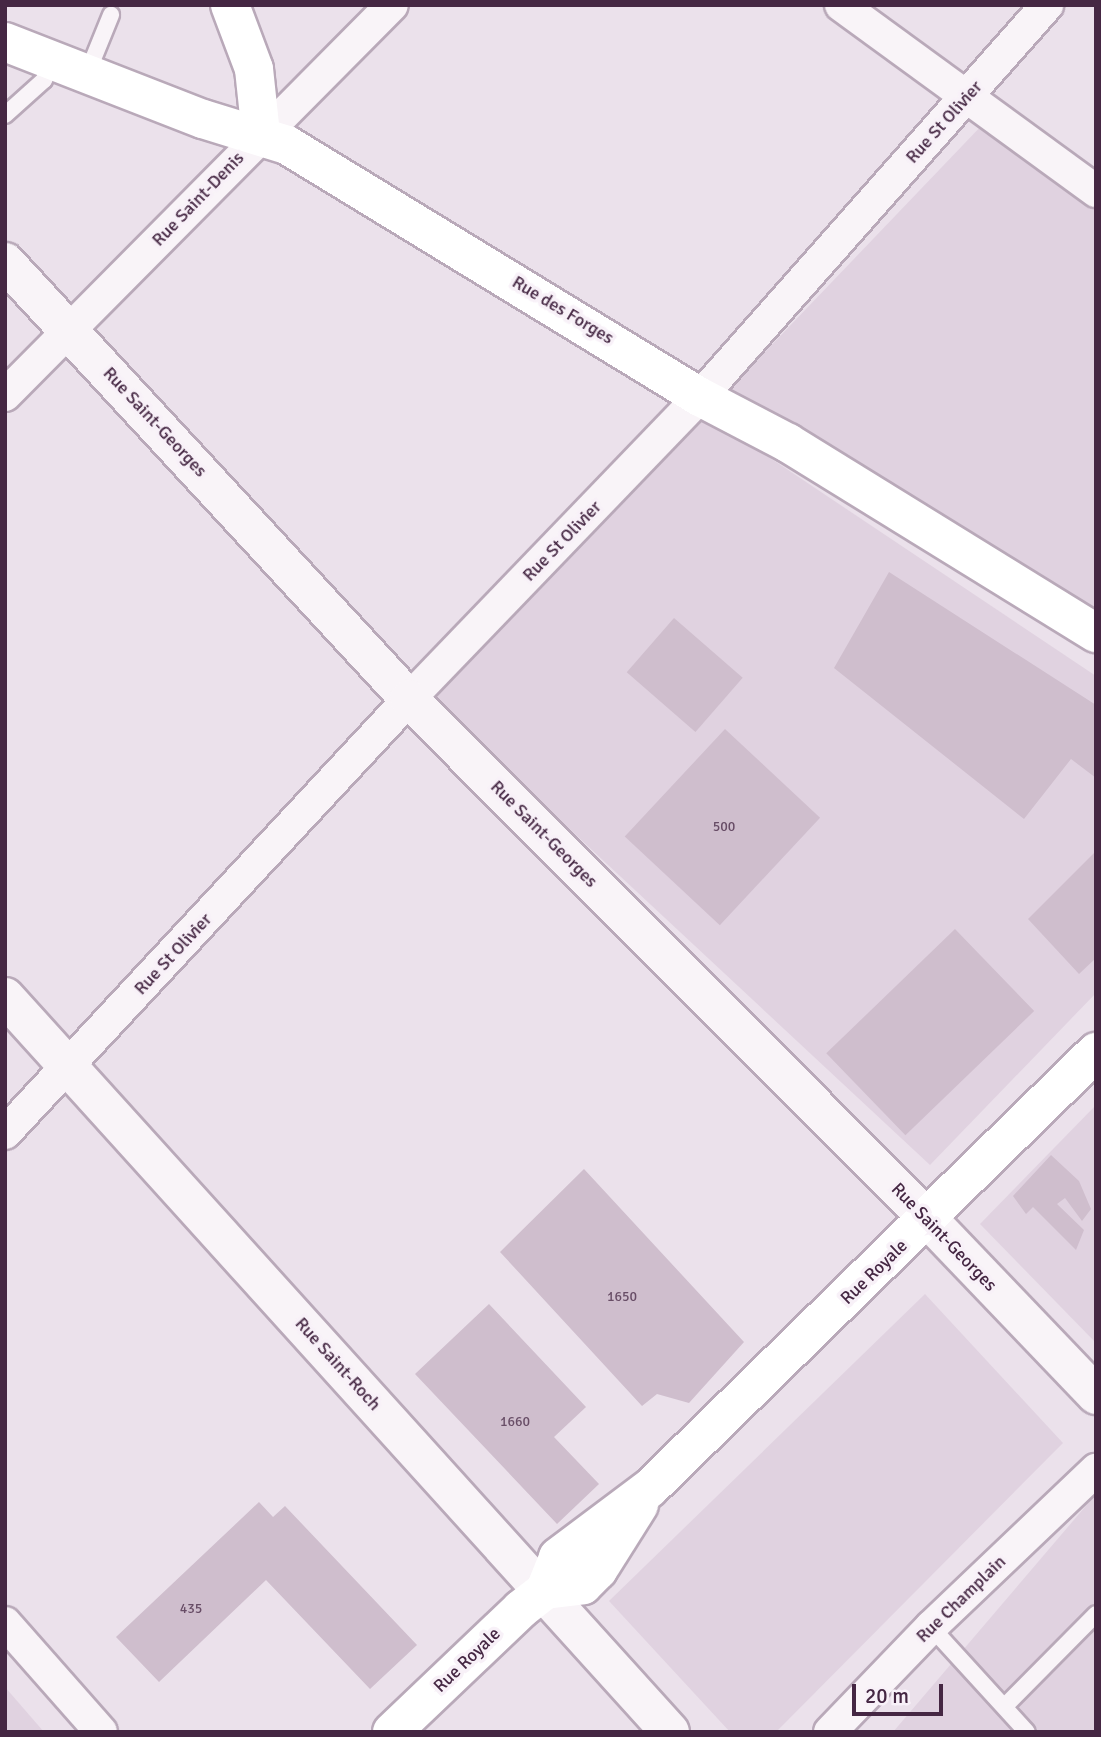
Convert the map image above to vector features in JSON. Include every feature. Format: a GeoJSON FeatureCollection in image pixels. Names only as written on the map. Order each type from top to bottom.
{"type":"FeatureCollection","features":[{"type":"Feature","properties":{"kind":"main road"},"geometry":{"type":"LineString","coordinates":[[230,5],[254,69],[261,135]]}},
{"type":"Feature","properties":{"kind":"main road","name":"Rue des Forges"},"geometry":{"type":"LineString","coordinates":[[5,41],[203,119],[261,135],[326,167],[700,397],[788,443],[1096,633]]}},
{"type":"Feature","properties":{"kind":"main road","name":"Rue Royale"},"geometry":{"type":"LineString","coordinates":[[392,1732],[545,1590],[558,1557],[650,1488],[929,1220],[1096,1052]]}},
{"type":"Feature","properties":{"kind":"street","name":"Rue Saint-Denis"},"geometry":{"type":"LineString","coordinates":[[5,395],[392,5]]}},
{"type":"Feature","properties":{"kind":"street"},"geometry":{"type":"LineString","coordinates":[[841,5],[1096,191]]}},
{"type":"Feature","properties":{"kind":"street","name":"Rue St Olivier"},"geometry":{"type":"LineString","coordinates":[[5,1133],[409,699],[700,397],[1047,5]]}},
{"type":"Feature","properties":{"kind":"street","name":"Rue Saint-Georges"},"geometry":{"type":"LineString","coordinates":[[5,262],[409,699],[929,1220],[1096,1395]]}},
{"type":"Feature","properties":{"kind":"street","name":"Rue Saint-Roch"},"geometry":{"type":"LineString","coordinates":[[5,997],[545,1590],[670,1732]]}},
{"type":"Feature","properties":{"kind":"street","name":"Rue Champlain"},"geometry":{"type":"LineString","coordinates":[[830,1732],[931,1627],[1096,1470]]}},
{"type":"Feature","properties":{"kind":"street"},"geometry":{"type":"LineString","coordinates":[[5,1623],[101,1732]]}},
{"type":"Feature","properties":{"kind":"lane"},"geometry":{"type":"LineString","coordinates":[[5,115],[39,86],[70,68],[111,15]]}},
{"type":"Feature","properties":{"kind":"lane"},"geometry":{"type":"LineString","coordinates":[[1005,1706],[1096,1614]]}},
{"type":"Feature","properties":{"kind":"lane"},"geometry":{"type":"LineString","coordinates":[[931,1627],[1027,1732]]}},
{"type":"Feature","properties":{"kind":"shaded area"},"geometry":{"type":"Polygon","coordinates":[[[985,122],[1096,205],[1096,643],[719,400],[985,122]]]}},
{"type":"Feature","properties":{"kind":"shaded area"},"geometry":{"type":"Polygon","coordinates":[[[706,415],[1096,676],[1096,993],[930,1165],[432,701],[706,415]]]}},
{"type":"Feature","properties":{"kind":"shaded area"},"geometry":{"type":"Polygon","coordinates":[[[1096,1105],[1096,1343],[980,1224],[1096,1105]]]}},
{"type":"Feature","properties":{"kind":"shaded area"},"geometry":{"type":"Polygon","coordinates":[[[925,1294],[1063,1443],[776,1732],[730,1732],[609,1601],[925,1294]]]}},
{"type":"Feature","properties":{"kind":"shaded area"},"geometry":{"type":"Polygon","coordinates":[[[1096,1494],[1096,1732],[893,1732],[1096,1494]]]}},
{"type":"Feature","properties":{"kind":"shaded area"},"geometry":{"type":"Polygon","coordinates":[[[5,1687],[44,1732],[5,1732],[5,1687]]]}},
{"type":"Feature","properties":{"kind":"building"},"geometry":{"type":"Polygon","coordinates":[[[889,572],[1096,705],[1096,778],[1071,759],[1024,819],[834,668],[889,572]]]}},
{"type":"Feature","properties":{"kind":"building"},"geometry":{"type":"Polygon","coordinates":[[[674,618],[743,678],[695,732],[627,672],[674,618]]]}},
{"type":"Feature","properties":{"kind":"building"},"geometry":{"type":"Polygon","coordinates":[[[725,729],[820,818],[720,925],[625,837],[725,729]]]}},
{"type":"Feature","properties":{"kind":"building"},"geometry":{"type":"Polygon","coordinates":[[[1096,851],[1096,958],[1079,974],[1028,919],[1096,851]]]}},
{"type":"Feature","properties":{"kind":"building"},"geometry":{"type":"Polygon","coordinates":[[[955,929],[1034,1011],[905,1135],[826,1053],[955,929]]]}},
{"type":"Feature","properties":{"kind":"building"},"geometry":{"type":"Polygon","coordinates":[[[1051,1155],[1079,1181],[1091,1209],[1082,1221],[1065,1198],[1057,1204],[1084,1230],[1076,1250],[1033,1207],[1026,1214],[1013,1196],[1051,1155]]]}},
{"type":"Feature","properties":{"kind":"building"},"geometry":{"type":"Polygon","coordinates":[[[584,1169],[744,1342],[689,1403],[657,1394],[642,1406],[500,1252],[584,1169]]]}},
{"type":"Feature","properties":{"kind":"building"},"geometry":{"type":"Polygon","coordinates":[[[489,1304],[586,1407],[554,1437],[599,1484],[557,1524],[415,1374],[489,1304]]]}},
{"type":"Feature","properties":{"kind":"building"},"geometry":{"type":"Polygon","coordinates":[[[259,1502],[273,1517],[285,1506],[417,1645],[370,1689],[266,1580],[159,1682],[116,1637],[259,1502]]]}}]}
